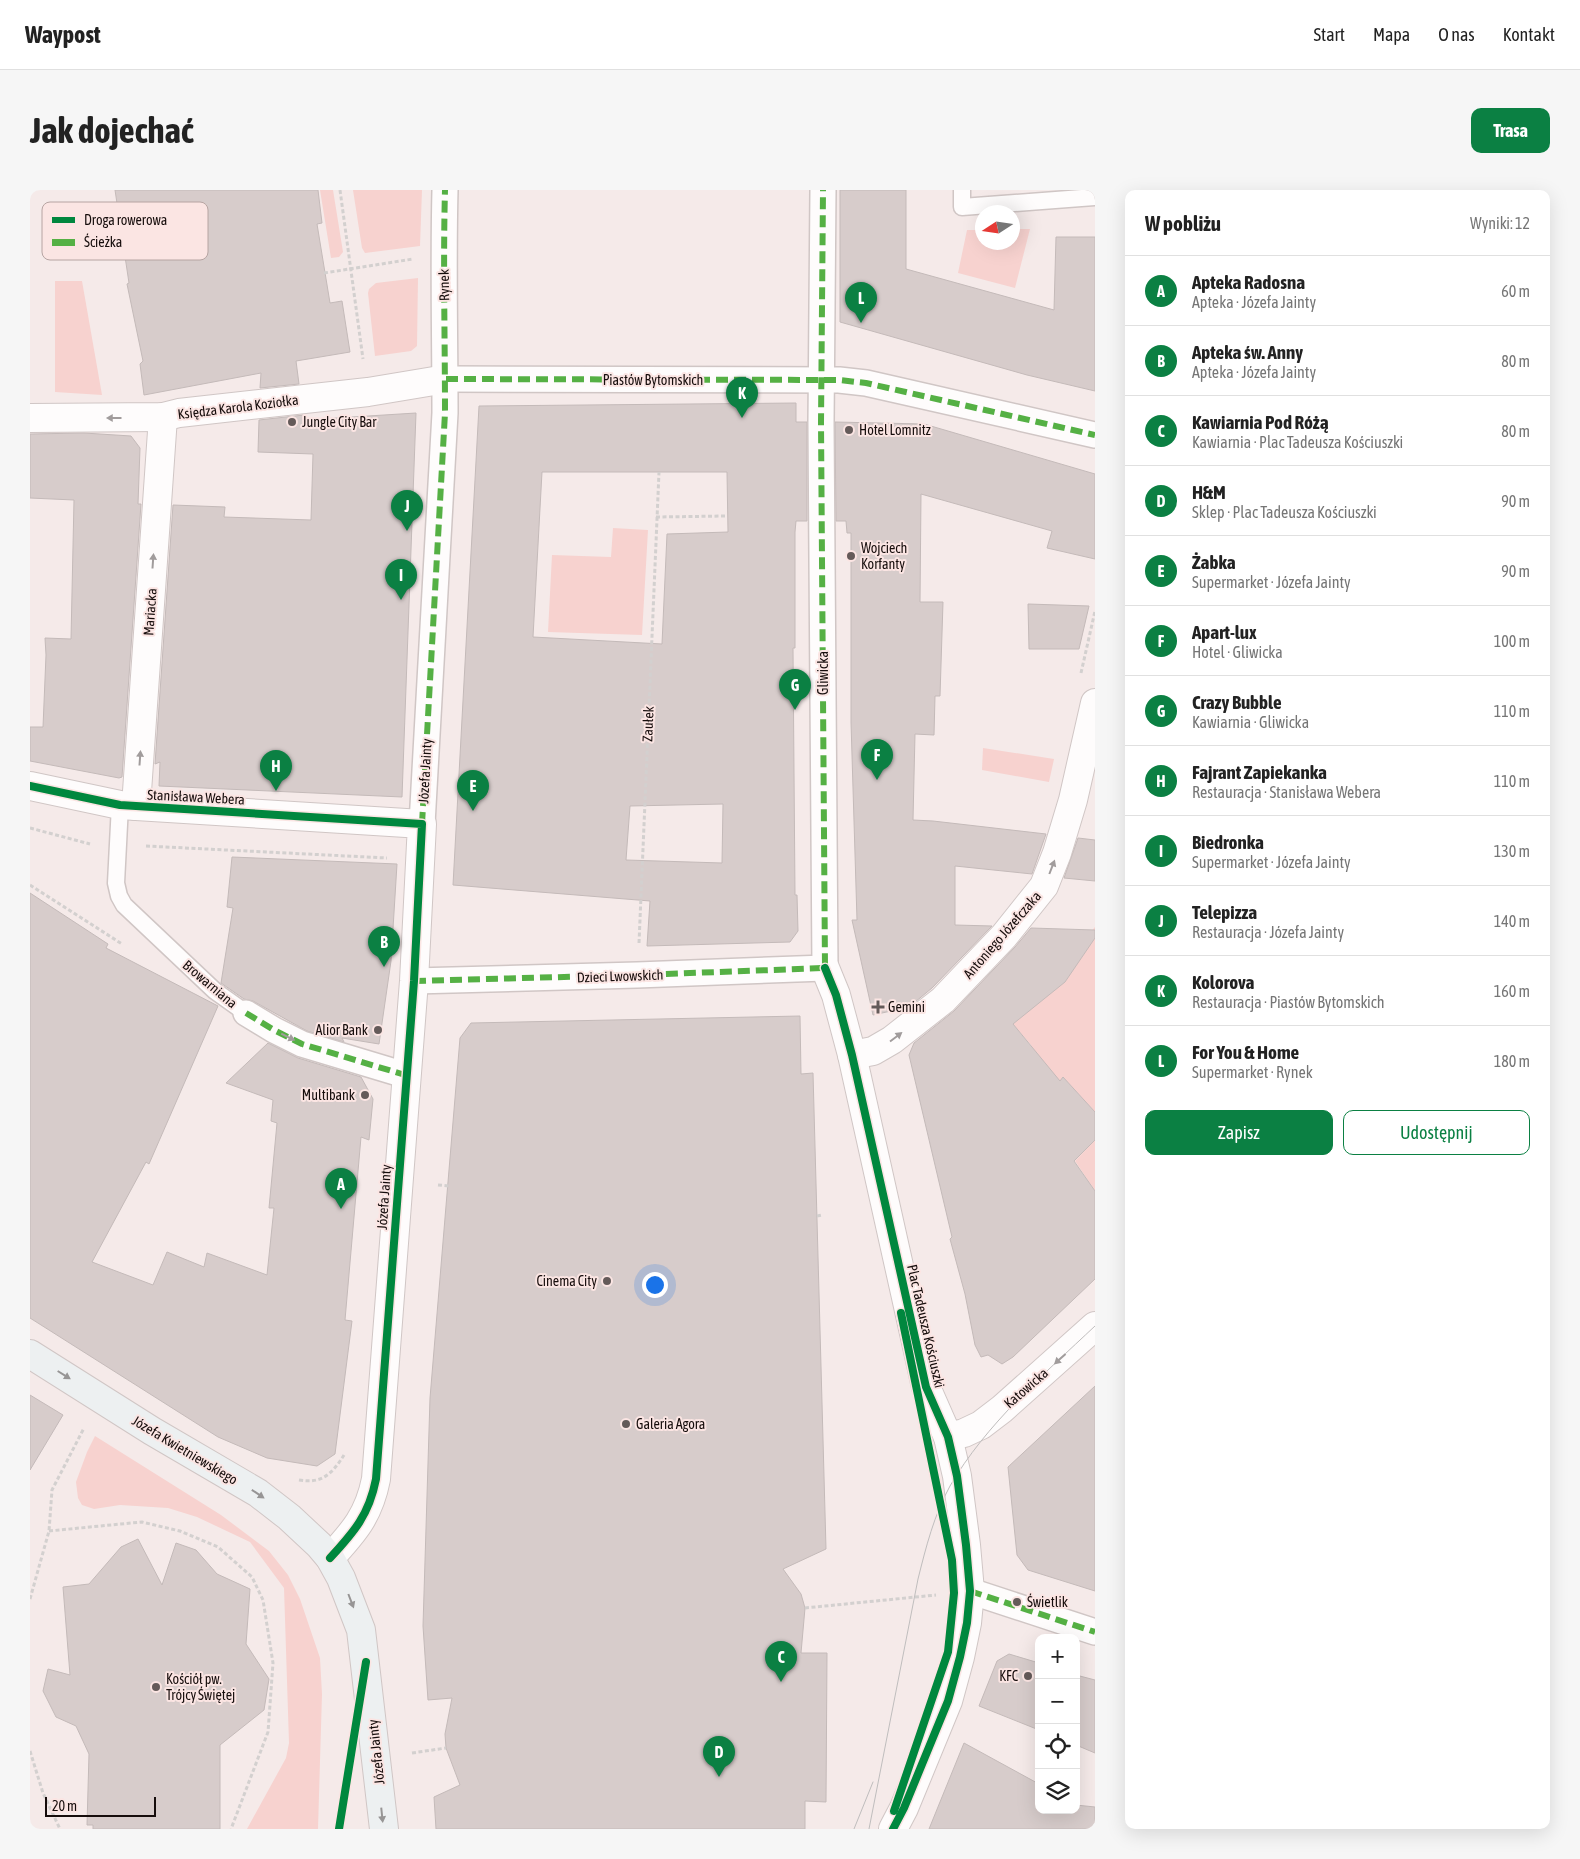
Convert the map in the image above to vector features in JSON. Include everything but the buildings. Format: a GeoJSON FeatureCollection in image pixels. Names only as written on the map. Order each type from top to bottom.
{"type":"FeatureCollection","features":[{"type":"Feature","properties":{"kind":"main road","name":"Józefa Kwietniewskiego"},"geometry":{"type":"LineString","coordinates":[[30,1354],[152,1431],[258,1493],[319,1544],[330,1558]]}},
{"type":"Feature","properties":{"kind":"main road","name":"Józefa Jainty"},"geometry":{"type":"LineString","coordinates":[[330,1558],[341,1578],[361,1630],[384,1829]]}},
{"type":"Feature","properties":{"kind":"street","name":"Rynek"},"geometry":{"type":"LineString","coordinates":[[445,190],[443,258],[446,380]]}},
{"type":"Feature","properties":{"kind":"street"},"geometry":{"type":"LineString","coordinates":[[822,190],[822,379]]}},
{"type":"Feature","properties":{"kind":"street","name":"Piastów Bytomskich"},"geometry":{"type":"LineString","coordinates":[[446,380],[822,379],[866,383],[1095,435]]}},
{"type":"Feature","properties":{"kind":"street","name":"Gliwicka"},"geometry":{"type":"LineString","coordinates":[[822,379],[820,423],[825,968]]}},
{"type":"Feature","properties":{"kind":"street","name":"Księdza Karola Koziołka"},"geometry":{"type":"LineString","coordinates":[[30,418],[163,417],[179,413],[368,392],[446,380]]}},
{"type":"Feature","properties":{"kind":"street","name":"Józefa Jainty"},"geometry":{"type":"LineString","coordinates":[[330,1558],[366,1514],[373,1497],[376,1479],[405,1075],[414,981],[446,380]]}},
{"type":"Feature","properties":{"kind":"street","name":"Mariacka"},"geometry":{"type":"LineString","coordinates":[[129,806],[163,417]]}},
{"type":"Feature","properties":{"kind":"street","name":"Antoniego Józefczaka"},"geometry":{"type":"LineString","coordinates":[[852,1055],[873,1051],[892,1040],[943,1000],[1004,936],[1044,886],[1057,853],[1073,800],[1095,703]]}},
{"type":"Feature","properties":{"kind":"street","name":"Stanisława Webera"},"geometry":{"type":"LineString","coordinates":[[30,786],[129,806],[422,824]]}},
{"type":"Feature","properties":{"kind":"street","name":"Dzieci Lwowskich"},"geometry":{"type":"LineString","coordinates":[[414,981],[825,968]]}},
{"type":"Feature","properties":{"kind":"street","name":"Plac Tadeusza Kościuszki"},"geometry":{"type":"LineString","coordinates":[[825,968],[836,995],[852,1055],[926,1387],[948,1437],[957,1476],[970,1591],[967,1623],[948,1701],[904,1808],[893,1829]]}},
{"type":"Feature","properties":{"kind":"street","name":"Browarniana"},"geometry":{"type":"LineString","coordinates":[[246,1013],[302,1044],[405,1075]]}},
{"type":"Feature","properties":{"kind":"street","name":"Katowicka"},"geometry":{"type":"LineString","coordinates":[[948,1437],[964,1433],[981,1425],[1002,1409],[1095,1326]]}},
{"type":"Feature","properties":{"kind":"street"},"geometry":{"type":"LineString","coordinates":[[970,1591],[1095,1632]]}},
{"type":"Feature","properties":{"kind":"lane"},"geometry":{"type":"LineString","coordinates":[[962,190],[962,207],[1095,197]]}},
{"type":"Feature","properties":{"kind":"lane","name":"Browarniana"},"geometry":{"type":"LineString","coordinates":[[129,806],[118,846],[116,883],[124,906],[215,991],[246,1013]]}},
{"type":"Feature","properties":{"kind":"path"},"geometry":{"type":"LineString","coordinates":[[340,190],[368,392]]}},
{"type":"Feature","properties":{"kind":"path"},"geometry":{"type":"LineString","coordinates":[[324,273],[422,258],[443,258]]}},
{"type":"Feature","properties":{"kind":"path"},"geometry":{"type":"LineString","coordinates":[[656,516],[727,516]]}},
{"type":"Feature","properties":{"kind":"path"},"geometry":{"type":"LineString","coordinates":[[1080,679],[1095,610]]}},
{"type":"Feature","properties":{"kind":"path"},"geometry":{"type":"LineString","coordinates":[[30,828],[92,844],[390,858]]}},
{"type":"Feature","properties":{"kind":"path"},"geometry":{"type":"LineString","coordinates":[[438,1185],[449,1186]]}},
{"type":"Feature","properties":{"kind":"path"},"geometry":{"type":"LineString","coordinates":[[817,1216],[822,1215]]}},
{"type":"Feature","properties":{"kind":"path"},"geometry":{"type":"LineString","coordinates":[[30,1599],[49,1531],[52,1490],[87,1423]]}},
{"type":"Feature","properties":{"kind":"path"},"geometry":{"type":"LineString","coordinates":[[292,1479],[314,1482],[324,1477],[335,1468],[344,1455],[344,1445]]}},
{"type":"Feature","properties":{"kind":"path"},"geometry":{"type":"LineString","coordinates":[[49,1531],[142,1522],[180,1531],[218,1547],[252,1577],[263,1600],[273,1663],[268,1732],[231,1829]]}},
{"type":"Feature","properties":{"kind":"path"},"geometry":{"type":"LineString","coordinates":[[804,1608],[970,1591]]}},
{"type":"Feature","properties":{"kind":"path"},"geometry":{"type":"LineString","coordinates":[[412,1753],[446,1748]]}},
{"type":"Feature","properties":{"kind":"path"},"geometry":{"type":"LineString","coordinates":[[30,1750],[43,1794],[60,1829]]}},
{"type":"Feature","properties":{"kind":"shaded area"},"geometry":{"type":"Polygon","coordinates":[[[320,190],[333,190],[343,252],[339,257],[331,258],[320,190]]]}},
{"type":"Feature","properties":{"kind":"shaded area"},"geometry":{"type":"Polygon","coordinates":[[[353,190],[422,190],[420,246],[365,253],[362,248],[353,190]]]}},
{"type":"Feature","properties":{"kind":"shaded area"},"geometry":{"type":"Polygon","coordinates":[[[1020,229],[1030,229],[1015,288],[958,273],[967,230],[975,230],[975,250],[1020,250],[1020,229]]]}},
{"type":"Feature","properties":{"kind":"shaded area"},"geometry":{"type":"Polygon","coordinates":[[[418,278],[417,346],[411,351],[375,356],[369,289],[376,283],[418,278]]]}},
{"type":"Feature","properties":{"kind":"shaded area"},"geometry":{"type":"Polygon","coordinates":[[[55,281],[82,281],[102,395],[55,392],[55,281]]]}},
{"type":"Feature","properties":{"kind":"shaded area"},"geometry":{"type":"Polygon","coordinates":[[[613,528],[648,530],[642,635],[548,632],[552,555],[611,557],[613,528]]]}},
{"type":"Feature","properties":{"kind":"shaded area"},"geometry":{"type":"Polygon","coordinates":[[[983,748],[1054,759],[1049,782],[982,770],[983,748]]]}},
{"type":"Feature","properties":{"kind":"shaded area"},"geometry":{"type":"Polygon","coordinates":[[[1095,927],[1095,1112],[1063,1077],[1048,1101],[1031,1045],[1012,1023],[1095,927]]]}},
{"type":"Feature","properties":{"kind":"shaded area"},"geometry":{"type":"Polygon","coordinates":[[[1095,1140],[1095,1191],[1075,1161],[1095,1140]]]}},
{"type":"Feature","properties":{"kind":"shaded area"},"geometry":{"type":"Polygon","coordinates":[[[95,1436],[221,1515],[269,1551],[288,1575],[300,1599],[320,1658],[322,1694],[318,1829],[247,1829],[286,1758],[289,1743],[284,1588],[250,1542],[197,1517],[168,1508],[120,1505],[94,1509],[82,1505],[78,1498],[76,1482],[95,1436]]]}},
{"type":"Feature","properties":{"kind":"tram line"},"geometry":{"type":"LineString","coordinates":[[869,1829],[918,1579],[939,1508],[964,1463],[998,1421],[1016,1401],[1095,1326]]}},
{"type":"Feature","properties":{"kind":"tram line"},"geometry":{"type":"LineString","coordinates":[[854,1829],[873,1782]]}},
{"type":"Feature","properties":{"kind":"marked path"},"geometry":{"type":"LineString","coordinates":[[422,824],[445,413],[445,190]]}},
{"type":"Feature","properties":{"kind":"marked path"},"geometry":{"type":"LineString","coordinates":[[414,981],[825,968],[821,423],[823,190]]}},
{"type":"Feature","properties":{"kind":"marked path"},"geometry":{"type":"LineString","coordinates":[[446,379],[839,380],[866,383],[1095,435]]}},
{"type":"Feature","properties":{"kind":"marked path"},"geometry":{"type":"LineString","coordinates":[[246,1013],[302,1044],[405,1075]]}},
{"type":"Feature","properties":{"kind":"marked path"},"geometry":{"type":"LineString","coordinates":[[970,1591],[1095,1632]]}},
{"type":"Feature","properties":{"kind":"cycle path"},"geometry":{"type":"LineString","coordinates":[[30,786],[120,805],[422,824],[414,981],[376,1479],[365,1513],[346,1540],[330,1558]]}},
{"type":"Feature","properties":{"kind":"cycle path"},"geometry":{"type":"LineString","coordinates":[[825,968],[836,995],[852,1055],[926,1387],[948,1437],[957,1476],[970,1591],[967,1623],[948,1701],[904,1808],[893,1829]]}},
{"type":"Feature","properties":{"kind":"cycle path"},"geometry":{"type":"LineString","coordinates":[[894,1811],[948,1652],[954,1593],[952,1560],[901,1313]]}},
{"type":"Feature","properties":{"kind":"cycle path"},"geometry":{"type":"LineString","coordinates":[[339,1829],[366,1662]]}},
{"type":"Feature","properties":{"kind":"place","name":"For You & Home"},"geometry":{"type":"Point","coordinates":[861,323]}},
{"type":"Feature","properties":{"kind":"place","name":"Kolorova"},"geometry":{"type":"Point","coordinates":[742,418]}},
{"type":"Feature","properties":{"kind":"place","name":"Jungle City Bar"},"geometry":{"type":"Point","coordinates":[292,422]}},
{"type":"Feature","properties":{"kind":"place","name":"Hotel Lomnitz"},"geometry":{"type":"Point","coordinates":[849,430]}},
{"type":"Feature","properties":{"kind":"place","name":"Telepizza"},"geometry":{"type":"Point","coordinates":[407,531]}},
{"type":"Feature","properties":{"kind":"place","name":"Wojciech Korfanty"},"geometry":{"type":"Point","coordinates":[851,556]}},
{"type":"Feature","properties":{"kind":"place","name":"Biedronka"},"geometry":{"type":"Point","coordinates":[401,600]}},
{"type":"Feature","properties":{"kind":"place","name":"Crazy Bubble"},"geometry":{"type":"Point","coordinates":[795,710]}},
{"type":"Feature","properties":{"kind":"place","name":"Apart-lux"},"geometry":{"type":"Point","coordinates":[877,780]}},
{"type":"Feature","properties":{"kind":"place","name":"Fajrant Zapiekanka"},"geometry":{"type":"Point","coordinates":[276,791]}},
{"type":"Feature","properties":{"kind":"place","name":"Żabka"},"geometry":{"type":"Point","coordinates":[473,811]}},
{"type":"Feature","properties":{"kind":"place","name":"Apteka św. Anny"},"geometry":{"type":"Point","coordinates":[384,967]}},
{"type":"Feature","properties":{"kind":"place","name":"Gemini"},"geometry":{"type":"Point","coordinates":[878,1007]}},
{"type":"Feature","properties":{"kind":"place","name":"Alior Bank"},"geometry":{"type":"Point","coordinates":[378,1030]}},
{"type":"Feature","properties":{"kind":"place","name":"Multibank"},"geometry":{"type":"Point","coordinates":[365,1095]}},
{"type":"Feature","properties":{"kind":"place","name":"Apteka Radosna"},"geometry":{"type":"Point","coordinates":[341,1209]}},
{"type":"Feature","properties":{"kind":"place","name":"Cinema City"},"geometry":{"type":"Point","coordinates":[607,1281]}},
{"type":"Feature","properties":{"kind":"place","name":"Galeria Agora"},"geometry":{"type":"Point","coordinates":[626,1424]}},
{"type":"Feature","properties":{"kind":"place","name":"Świetlik"},"geometry":{"type":"Point","coordinates":[1017,1602]}},
{"type":"Feature","properties":{"kind":"place","name":"KFC"},"geometry":{"type":"Point","coordinates":[1028,1676]}},
{"type":"Feature","properties":{"kind":"place","name":"Kawiarnia Pod Różą"},"geometry":{"type":"Point","coordinates":[781,1682]}},
{"type":"Feature","properties":{"kind":"place","name":"Kościół pw. Trójcy Świętej"},"geometry":{"type":"Point","coordinates":[156,1687]}},
{"type":"Feature","properties":{"kind":"place","name":"H&M"},"geometry":{"type":"Point","coordinates":[719,1777]}}]}
